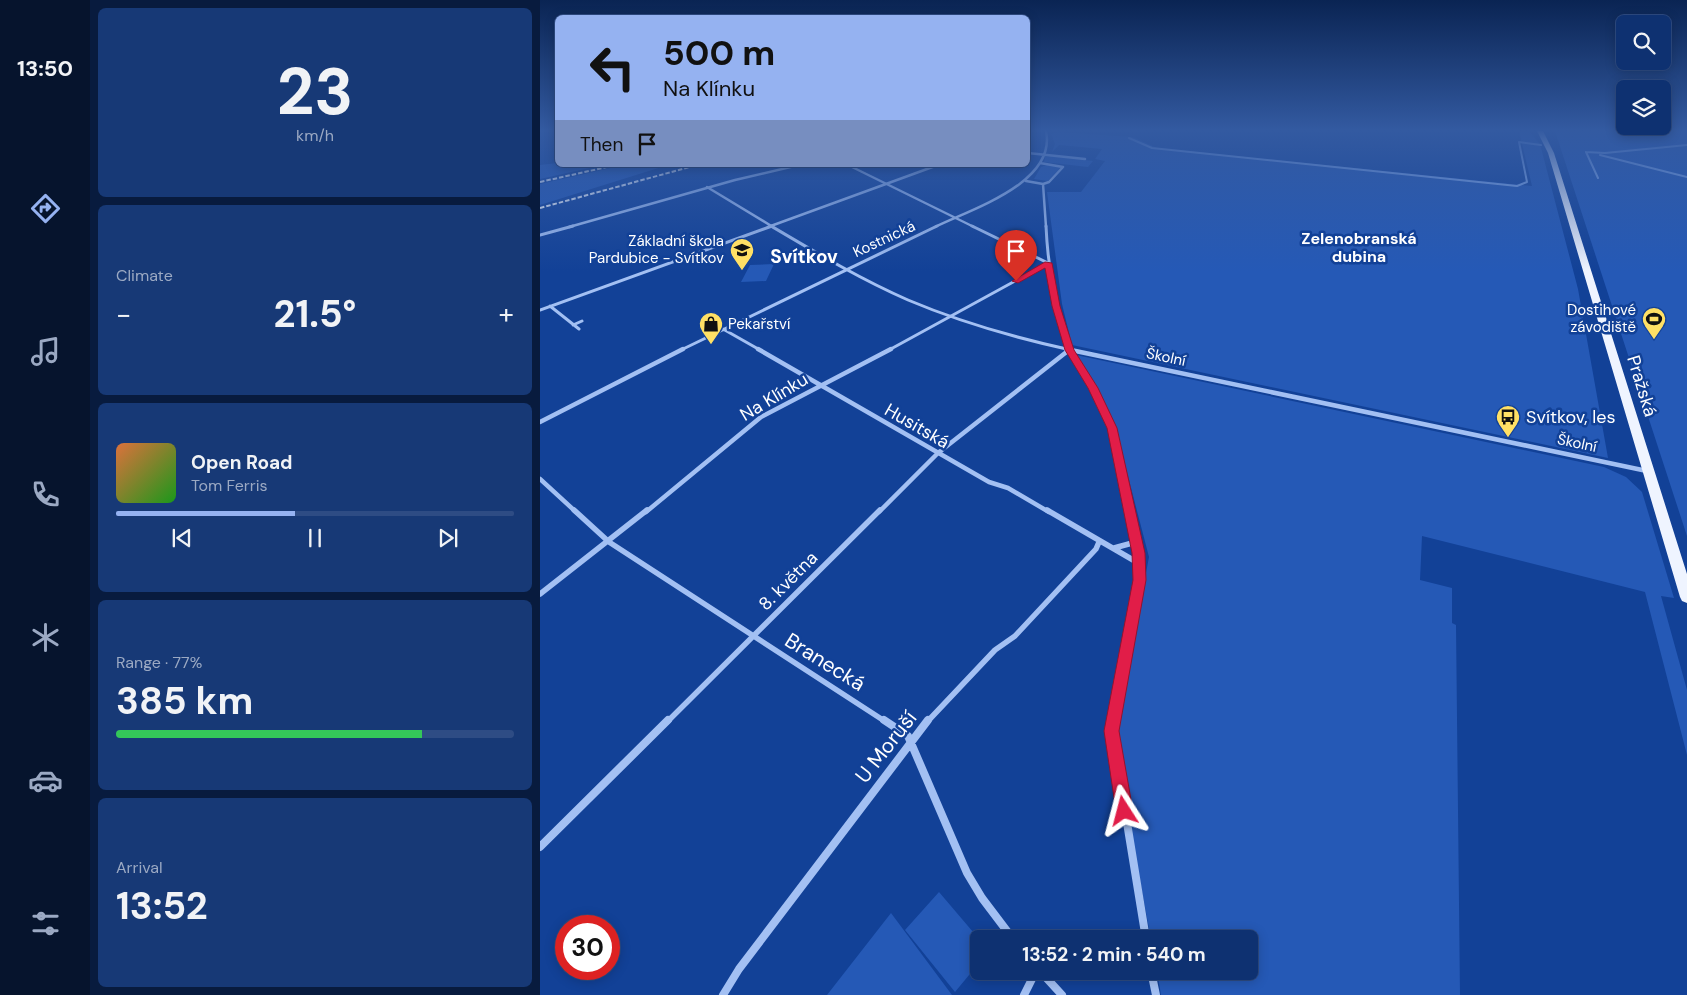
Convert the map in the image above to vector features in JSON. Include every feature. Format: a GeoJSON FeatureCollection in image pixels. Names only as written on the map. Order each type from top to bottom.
{"type":"FeatureCollection","features":[{"type":"Feature","properties":{"kind":"main road","name":"Pražská"},"geometry":{"type":"LineString","coordinates":[[1559,177],[1687,597]]}},
{"type":"Feature","properties":{"kind":"street"},"geometry":{"type":"LineString","coordinates":[[540,235],[707,187],[747,177]]}},
{"type":"Feature","properties":{"kind":"street"},"geometry":{"type":"LineString","coordinates":[[873,177],[1048,263]]}},
{"type":"Feature","properties":{"kind":"street"},"geometry":{"type":"LineString","coordinates":[[540,310],[904,177]]}},
{"type":"Feature","properties":{"kind":"street","name":"Kostnická"},"geometry":{"type":"LineString","coordinates":[[540,422],[723,329],[955,218],[1026,181],[1029,177]]}},
{"type":"Feature","properties":{"kind":"street"},"geometry":{"type":"LineString","coordinates":[[1026,181],[1043,184],[1049,182],[1053,177]]}},
{"type":"Feature","properties":{"kind":"street"},"geometry":{"type":"LineString","coordinates":[[1043,184],[1048,263],[1056,306],[1069,350],[1093,388],[1112,428],[1140,564],[1140,580],[1112,731],[1145,930]]}},
{"type":"Feature","properties":{"kind":"street","name":"Školní"},"geometry":{"type":"LineString","coordinates":[[707,187],[772,226],[885,289],[951,316],[1069,350],[1648,471]]}},
{"type":"Feature","properties":{"kind":"street","name":"Na Klínku"},"geometry":{"type":"LineString","coordinates":[[540,594],[609,542],[755,421],[1048,263]]}},
{"type":"Feature","properties":{"kind":"street"},"geometry":{"type":"LineString","coordinates":[[550,306],[579,329]]}},
{"type":"Feature","properties":{"kind":"street"},"geometry":{"type":"LineString","coordinates":[[573,325],[582,321]]}},
{"type":"Feature","properties":{"kind":"street","name":"Husitská"},"geometry":{"type":"LineString","coordinates":[[723,329],[988,482],[1016,492],[1090,534],[1099,542],[1114,548],[1140,564]]}},
{"type":"Feature","properties":{"kind":"street","name":"8. května"},"geometry":{"type":"LineString","coordinates":[[540,847],[938,453],[1069,350]]}},
{"type":"Feature","properties":{"kind":"street","name":"Branecká"},"geometry":{"type":"LineString","coordinates":[[540,479],[609,542],[904,733],[911,740],[967,873],[982,898],[1006,930]]}},
{"type":"Feature","properties":{"kind":"street","name":"U Moruší"},"geometry":{"type":"LineString","coordinates":[[723,995],[739,969],[911,740],[995,650],[1016,636],[1096,549],[1099,542]]}},
{"type":"Feature","properties":{"kind":"street"},"geometry":{"type":"LineString","coordinates":[[1114,548],[1136,542]]}},
{"type":"Feature","properties":{"kind":"street"},"geometry":{"type":"LineString","coordinates":[[1024,995],[1033,980]]}},
{"type":"Feature","properties":{"kind":"street"},"geometry":{"type":"LineString","coordinates":[[1047,980],[1062,995]]}},
{"type":"Feature","properties":{"kind":"street"},"geometry":{"type":"LineString","coordinates":[[1153,980],[1156,995]]}},
{"type":"Feature","properties":{"kind":"shaded area"},"geometry":{"type":"Polygon","coordinates":[[[569,177],[628,177],[540,205],[540,184],[569,177]]]}},
{"type":"Feature","properties":{"kind":"shaded area"},"geometry":{"type":"Polygon","coordinates":[[[1035,177],[1051,177],[1048,181],[1034,179],[1035,177]]]}},
{"type":"Feature","properties":{"kind":"shaded area"},"geometry":{"type":"Polygon","coordinates":[[[1092,177],[1447,177],[1532,186],[1530,177],[1549,177],[1578,289],[1608,458],[1072,345],[1062,304],[1047,192],[1081,192],[1092,177]]]}},
{"type":"Feature","properties":{"kind":"shaded area","name":"Dostihové závodiště"},"geometry":{"type":"Polygon","coordinates":[[[1570,177],[1687,177],[1687,536],[1570,177]]]}},
{"type":"Feature","properties":{"kind":"shaded area"},"geometry":{"type":"Polygon","coordinates":[[[774,264],[766,281],[741,282],[750,265],[774,264]]]}},
{"type":"Feature","properties":{"kind":"shaded area"},"geometry":{"type":"Polygon","coordinates":[[[1076,355],[1604,467],[1626,477],[1642,492],[1674,598],[1661,596],[1687,690],[1687,755],[1645,592],[1422,536],[1420,580],[1452,588],[1452,623],[1456,625],[1460,995],[1161,995],[1158,980],[1258,980],[1258,930],[1149,930],[1114,743],[1149,557],[1115,426],[1098,390],[1076,355]]]}},
{"type":"Feature","properties":{"kind":"shaded area"},"geometry":{"type":"Polygon","coordinates":[[[939,892],[971,930],[970,974],[955,992],[905,930],[939,892]]]}},
{"type":"Feature","properties":{"kind":"shaded area"},"geometry":{"type":"Polygon","coordinates":[[[891,913],[952,995],[827,995],[891,913]]]}},
{"type":"Feature","properties":{"kind":"waterway"},"geometry":{"type":"LineString","coordinates":[[1435,177],[1517,186],[1527,182],[1526,177]]}},
{"type":"Feature","properties":{"kind":"railway"},"geometry":{"type":"LineString","coordinates":[[540,182],[560,177]]}},
{"type":"Feature","properties":{"kind":"railway"},"geometry":{"type":"LineString","coordinates":[[540,208],[652,177]]}},
{"type":"Feature","properties":{"kind":"place","name":"Základní škola Pardubice - Svítkov"},"geometry":{"type":"Point","coordinates":[742,271]}},
{"type":"Feature","properties":{"kind":"place","name":"Dostihové závodiště"},"geometry":{"type":"Point","coordinates":[1654,340]}},
{"type":"Feature","properties":{"kind":"place","name":"Pekařství"},"geometry":{"type":"Point","coordinates":[711,345]}},
{"type":"Feature","properties":{"kind":"place","name":"Svítkov, les"},"geometry":{"type":"Point","coordinates":[1508,438]}},
{"type":"Feature","properties":{"kind":"district","name":"Zelenobranská dubina"},"geometry":{"type":"Point","coordinates":[1359,247]}},
{"type":"Feature","properties":{"kind":"district","name":"Svítkov"},"geometry":{"type":"Point","coordinates":[804,256]}},
{"type":"Feature","properties":{"kind":"route"},"geometry":{"type":"LineString","coordinates":[[1016,281],[1048,263],[1056,306],[1069,350],[1093,388],[1112,428],[1138,553],[1140,580],[1112,731],[1113,749],[1124,811]]}}]}
